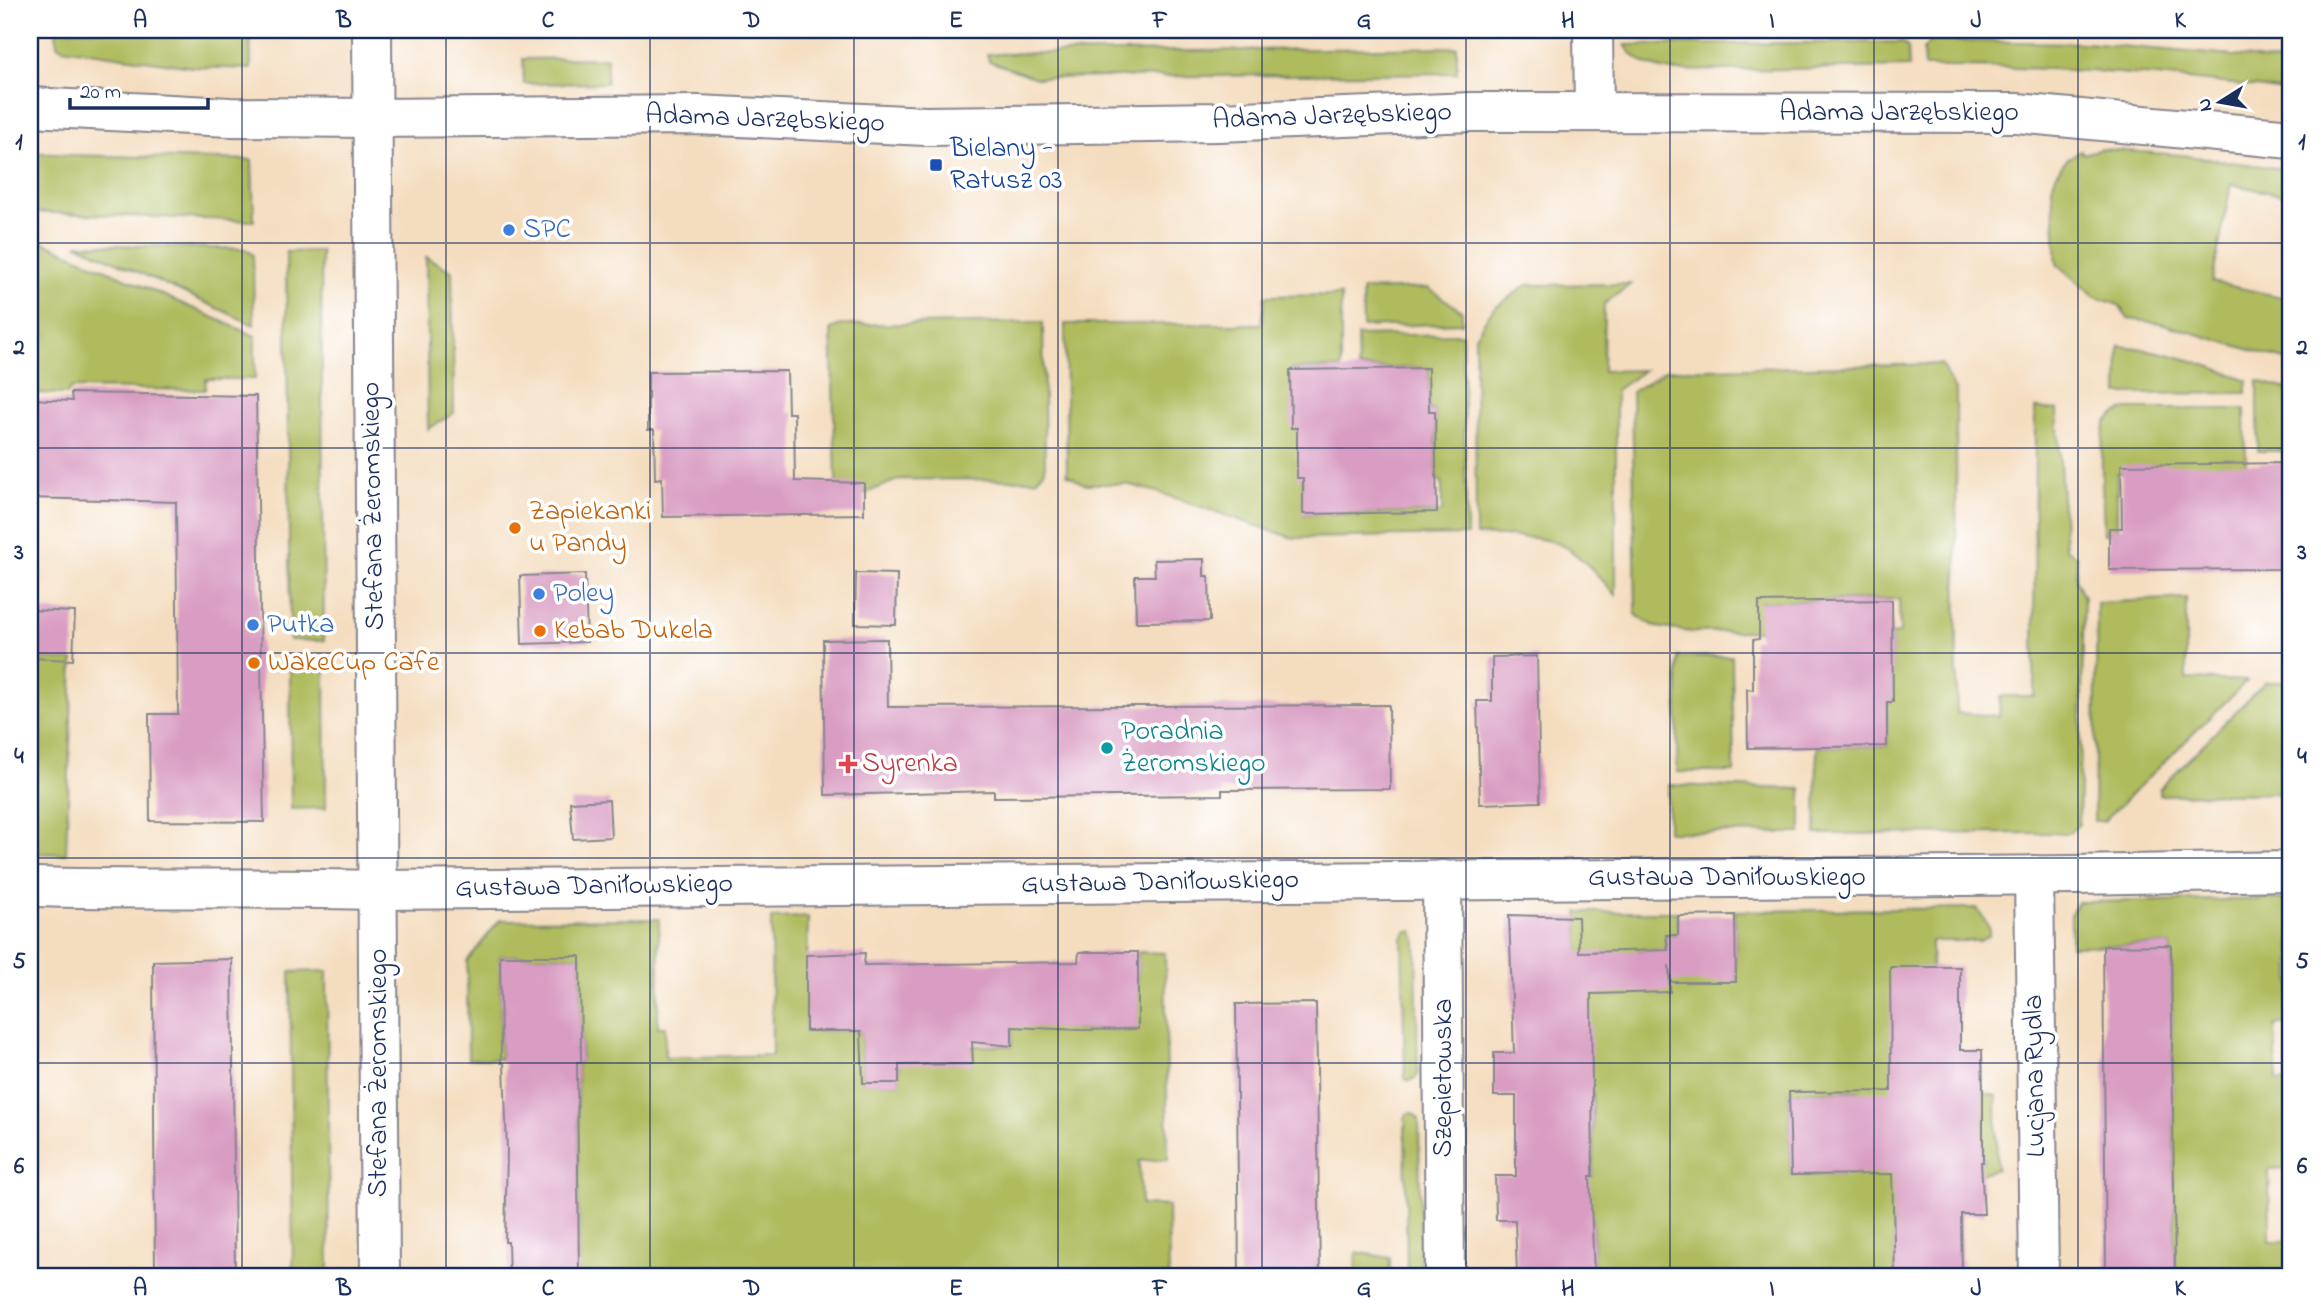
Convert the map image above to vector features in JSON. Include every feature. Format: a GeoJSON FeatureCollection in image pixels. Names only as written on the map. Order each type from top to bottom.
{"type":"FeatureCollection","features":[{"type":"Feature","properties":{"kind":"street","name":"Stefana Żeromskiego"},"geometry":{"type":"LineString","coordinates":[[372,30],[380,1276]]}},
{"type":"Feature","properties":{"kind":"street"},"geometry":{"type":"LineString","coordinates":[[1593,30],[1594,112]]}},
{"type":"Feature","properties":{"kind":"street","name":"Adama Jarzębskiego"},"geometry":{"type":"LineString","coordinates":[[30,107],[230,117],[697,115],[926,126],[1219,122],[1472,112],[2017,113],[2291,139]]}},
{"type":"Feature","properties":{"kind":"street","name":"Gustawa Daniłowskiego"},"geometry":{"type":"LineString","coordinates":[[30,887],[378,890],[2291,871]]}},
{"type":"Feature","properties":{"kind":"street","name":"Lucjana Rydla"},"geometry":{"type":"LineString","coordinates":[[2034,875],[2039,1276]]}},
{"type":"Feature","properties":{"kind":"street","name":"Szepietowska"},"geometry":{"type":"LineString","coordinates":[[1442,880],[1445,1276]]}},
{"type":"Feature","properties":{"kind":"green space"},"geometry":{"type":"Polygon","coordinates":[[[56,30],[250,30],[251,69],[192,67],[62,48],[57,45],[56,30]]]}},
{"type":"Feature","properties":{"kind":"green space"},"geometry":{"type":"Polygon","coordinates":[[[1930,41],[2086,43],[2245,57],[2291,65],[2291,92],[2108,72],[1924,67],[1923,50],[1930,41]]]}},
{"type":"Feature","properties":{"kind":"green space"},"geometry":{"type":"Polygon","coordinates":[[[1902,42],[1908,48],[1909,67],[1671,71],[1645,63],[1634,56],[1625,45],[1902,42]]]}},
{"type":"Feature","properties":{"kind":"green space"},"geometry":{"type":"Polygon","coordinates":[[[1457,47],[1457,73],[1036,78],[989,61],[987,54],[1457,47]]]}},
{"type":"Feature","properties":{"kind":"green space"},"geometry":{"type":"Polygon","coordinates":[[[607,58],[607,83],[524,84],[523,59],[607,58]]]}},
{"type":"Feature","properties":{"kind":"green space"},"geometry":{"type":"Polygon","coordinates":[[[2101,149],[2181,155],[2291,170],[2291,197],[2231,184],[2212,282],[2291,299],[2291,362],[2160,323],[2128,319],[2119,305],[2095,297],[2057,264],[2052,188],[2056,175],[2065,161],[2081,150],[2083,154],[2101,149]]]}},
{"type":"Feature","properties":{"kind":"green space"},"geometry":{"type":"Polygon","coordinates":[[[30,152],[252,160],[254,221],[30,212],[30,152]]]}},
{"type":"Feature","properties":{"kind":"green space"},"geometry":{"type":"Polygon","coordinates":[[[39,240],[255,336],[255,379],[206,379],[205,390],[71,388],[67,394],[30,393],[30,248],[39,240]]]}},
{"type":"Feature","properties":{"kind":"green space"},"geometry":{"type":"Polygon","coordinates":[[[77,244],[245,249],[253,255],[254,325],[77,244]]]}},
{"type":"Feature","properties":{"kind":"green space"},"geometry":{"type":"Polygon","coordinates":[[[321,251],[324,641],[290,640],[286,252],[321,251]]]}},
{"type":"Feature","properties":{"kind":"green space"},"geometry":{"type":"Polygon","coordinates":[[[426,257],[452,271],[454,413],[428,429],[426,257]]]}},
{"type":"Feature","properties":{"kind":"green space"},"geometry":{"type":"Polygon","coordinates":[[[1631,284],[1604,304],[1603,371],[1644,370],[1616,390],[1616,595],[1581,559],[1559,544],[1524,537],[1476,535],[1475,336],[1493,309],[1527,285],[1631,284]]]}},
{"type":"Feature","properties":{"kind":"green space"},"geometry":{"type":"Polygon","coordinates":[[[1428,288],[1462,311],[1462,323],[1363,327],[1362,290],[1428,288]]]}},
{"type":"Feature","properties":{"kind":"green space"},"geometry":{"type":"Polygon","coordinates":[[[1341,295],[1341,368],[1291,369],[1292,426],[1297,427],[1304,514],[1442,512],[1442,481],[1436,480],[1435,410],[1429,410],[1428,368],[1358,368],[1357,336],[1462,334],[1467,535],[1293,538],[1157,492],[1126,484],[1084,484],[1067,474],[1065,324],[1262,324],[1265,296],[1341,295]]]}},
{"type":"Feature","properties":{"kind":"green space"},"geometry":{"type":"Polygon","coordinates":[[[1043,322],[1045,470],[1036,480],[900,479],[837,505],[831,329],[841,325],[1043,322]]]}},
{"type":"Feature","properties":{"kind":"green space"},"geometry":{"type":"Polygon","coordinates":[[[2119,346],[2168,354],[2248,380],[2246,393],[2118,394],[2119,346]]]}},
{"type":"Feature","properties":{"kind":"green space"},"geometry":{"type":"Polygon","coordinates":[[[1941,364],[1956,392],[1957,713],[1999,716],[2000,696],[2034,696],[2035,408],[2057,410],[2065,549],[2077,556],[2076,580],[2084,597],[2079,824],[2069,833],[1816,834],[1817,747],[1887,746],[1887,702],[1892,702],[1892,634],[1900,633],[1899,599],[1760,602],[1760,631],[1691,632],[1656,627],[1636,615],[1632,392],[1666,370],[1941,364]]]}},
{"type":"Feature","properties":{"kind":"green space"},"geometry":{"type":"Polygon","coordinates":[[[2258,381],[2291,390],[2291,451],[2258,451],[2258,381]]]}},
{"type":"Feature","properties":{"kind":"green space"},"geometry":{"type":"Polygon","coordinates":[[[2126,409],[2245,409],[2246,472],[2117,473],[2117,534],[2104,534],[2102,457],[2105,428],[2110,418],[2126,409]]]}},
{"type":"Feature","properties":{"kind":"green space"},"geometry":{"type":"Polygon","coordinates":[[[2186,598],[2186,679],[2247,681],[2104,821],[2094,821],[2097,603],[2186,598]]]}},
{"type":"Feature","properties":{"kind":"green space"},"geometry":{"type":"Polygon","coordinates":[[[1732,656],[1734,772],[1677,772],[1678,657],[1732,656]]]}},
{"type":"Feature","properties":{"kind":"green space"},"geometry":{"type":"Polygon","coordinates":[[[30,658],[73,660],[66,854],[30,853],[35,723],[30,723],[30,658]]]}},
{"type":"Feature","properties":{"kind":"green space"},"geometry":{"type":"Polygon","coordinates":[[[290,669],[325,670],[326,808],[291,809],[290,669]]]}},
{"type":"Feature","properties":{"kind":"green space"},"geometry":{"type":"Polygon","coordinates":[[[2265,682],[2291,682],[2291,793],[2159,795],[2159,789],[2265,682]]]}},
{"type":"Feature","properties":{"kind":"green space"},"geometry":{"type":"Polygon","coordinates":[[[1668,785],[1801,789],[1801,833],[1668,832],[1668,785]]]}},
{"type":"Feature","properties":{"kind":"green space"},"geometry":{"type":"Polygon","coordinates":[[[2291,899],[2291,1024],[2275,1025],[2277,1081],[2291,1082],[2291,1168],[2269,1169],[2270,1241],[2291,1241],[2291,1276],[2175,1276],[2171,945],[2071,946],[2071,914],[2077,902],[2291,899]]]}},
{"type":"Feature","properties":{"kind":"green space"},"geometry":{"type":"Polygon","coordinates":[[[1977,908],[1989,928],[1989,936],[1980,941],[1931,941],[1934,1091],[1983,1092],[1996,1096],[1997,1169],[1982,1173],[1935,1173],[1894,1215],[1895,1276],[1594,1276],[1592,1217],[1543,1217],[1542,1177],[1593,1176],[1593,1093],[1541,1093],[1579,971],[1578,912],[1677,912],[1678,935],[1666,935],[1668,950],[1640,951],[1669,978],[1736,981],[1735,911],[1977,908]],[[1859,1091],[1789,1092],[1791,1175],[1859,1174],[1859,1091]],[[1982,1102],[1950,1163],[1983,1162],[1982,1102]]]}},
{"type":"Feature","properties":{"kind":"green space"},"geometry":{"type":"Polygon","coordinates":[[[808,917],[806,1031],[861,1031],[863,1082],[899,1083],[900,1018],[972,1064],[972,1046],[1012,1046],[1012,1022],[1079,1030],[1137,1029],[1138,952],[1165,953],[1168,1159],[1139,1161],[1141,1205],[1168,1206],[1169,1276],[579,1276],[577,1062],[581,1059],[580,956],[500,956],[501,1059],[468,1059],[467,961],[500,920],[659,919],[658,1027],[665,1027],[665,1058],[772,1055],[771,918],[808,917]]]}},
{"type":"Feature","properties":{"kind":"green space"},"geometry":{"type":"Polygon","coordinates":[[[1407,931],[1412,931],[1416,939],[1418,1074],[1415,1079],[1409,1081],[1405,1079],[1402,938],[1407,931]]]}},
{"type":"Feature","properties":{"kind":"green space"},"geometry":{"type":"Polygon","coordinates":[[[327,971],[329,1276],[293,1276],[290,972],[327,971]]]}},
{"type":"Feature","properties":{"kind":"green space"},"geometry":{"type":"Polygon","coordinates":[[[1413,1113],[1419,1119],[1421,1276],[1407,1276],[1405,1118],[1407,1114],[1413,1113]]]}},
{"type":"Feature","properties":{"kind":"green space"},"geometry":{"type":"Polygon","coordinates":[[[1356,1252],[1390,1258],[1390,1276],[1356,1276],[1356,1252]]]}},
{"type":"Feature","properties":{"kind":"building"},"geometry":{"type":"Polygon","coordinates":[[[1428,368],[1429,411],[1435,411],[1437,512],[1303,514],[1303,478],[1297,478],[1297,428],[1291,428],[1290,370],[1428,368]]]}},
{"type":"Feature","properties":{"kind":"building"},"geometry":{"type":"Polygon","coordinates":[[[787,371],[788,413],[794,413],[795,481],[864,483],[864,514],[663,517],[662,478],[655,479],[654,430],[648,430],[648,372],[787,371]]]}},
{"type":"Feature","properties":{"kind":"building"},"geometry":{"type":"Polygon","coordinates":[[[71,393],[256,396],[264,822],[150,821],[149,714],[178,714],[176,502],[30,498],[30,399],[72,401],[71,393]]]}},
{"type":"Feature","properties":{"kind":"building"},"geometry":{"type":"Polygon","coordinates":[[[2291,463],[2291,530],[2285,530],[2285,569],[2109,570],[2109,528],[2122,528],[2121,465],[2291,463]]]}},
{"type":"Feature","properties":{"kind":"building"},"geometry":{"type":"Polygon","coordinates":[[[1204,559],[1204,576],[1209,576],[1210,621],[1136,622],[1135,576],[1155,576],[1154,560],[1204,559]]]}},
{"type":"Feature","properties":{"kind":"building"},"geometry":{"type":"Polygon","coordinates":[[[856,573],[897,574],[896,625],[855,624],[856,573]]]}},
{"type":"Feature","properties":{"kind":"building"},"geometry":{"type":"Polygon","coordinates":[[[585,574],[587,642],[522,644],[520,576],[585,574]]]}},
{"type":"Feature","properties":{"kind":"building"},"geometry":{"type":"Polygon","coordinates":[[[1892,600],[1893,702],[1887,702],[1887,746],[1748,748],[1747,689],[1753,690],[1753,640],[1759,639],[1759,602],[1892,600]]]}},
{"type":"Feature","properties":{"kind":"building"},"geometry":{"type":"Polygon","coordinates":[[[30,610],[75,612],[73,660],[30,658],[30,610]]]}},
{"type":"Feature","properties":{"kind":"building","name":"Poradnia Żeromskiego"},"geometry":{"type":"Polygon","coordinates":[[[887,639],[888,707],[1389,705],[1390,789],[1222,790],[1222,795],[994,797],[994,791],[825,795],[823,640],[887,639]]]}},
{"type":"Feature","properties":{"kind":"building"},"geometry":{"type":"Polygon","coordinates":[[[1537,656],[1540,802],[1480,804],[1477,701],[1492,701],[1492,657],[1537,656]]]}},
{"type":"Feature","properties":{"kind":"building"},"geometry":{"type":"Polygon","coordinates":[[[609,800],[611,837],[573,839],[570,802],[609,800]]]}},
{"type":"Feature","properties":{"kind":"building"},"geometry":{"type":"Polygon","coordinates":[[[1509,915],[1578,917],[1579,952],[1668,950],[1666,935],[1678,935],[1678,916],[1735,915],[1736,982],[1671,982],[1669,965],[1670,992],[1591,994],[1593,1176],[1590,1176],[1594,1276],[1517,1276],[1515,1220],[1496,1220],[1495,1176],[1516,1176],[1516,1096],[1494,1096],[1494,1053],[1514,1053],[1509,915]]]}},
{"type":"Feature","properties":{"kind":"building"},"geometry":{"type":"Polygon","coordinates":[[[2171,945],[2175,1276],[2106,1276],[2103,946],[2171,945]]]}},
{"type":"Feature","properties":{"kind":"building"},"geometry":{"type":"Polygon","coordinates":[[[1079,952],[1138,952],[1138,1029],[1012,1027],[1012,1046],[972,1042],[973,1064],[899,1065],[899,1083],[863,1083],[861,1031],[806,1031],[806,955],[865,953],[864,965],[1078,962],[1079,952]]]}},
{"type":"Feature","properties":{"kind":"building"},"geometry":{"type":"Polygon","coordinates":[[[500,956],[580,956],[581,1062],[577,1062],[579,1276],[509,1276],[508,1242],[505,1242],[507,1151],[504,1063],[501,1063],[500,956]]]}},
{"type":"Feature","properties":{"kind":"building"},"geometry":{"type":"Polygon","coordinates":[[[232,959],[235,1276],[155,1276],[153,961],[232,959]]]}},
{"type":"Feature","properties":{"kind":"building"},"geometry":{"type":"Polygon","coordinates":[[[1890,967],[1960,967],[1960,1050],[1982,1050],[1981,1162],[1984,1214],[1961,1214],[1962,1276],[1895,1276],[1892,1174],[1791,1175],[1789,1092],[1891,1091],[1890,967]]]}},
{"type":"Feature","properties":{"kind":"building"},"geometry":{"type":"Polygon","coordinates":[[[1316,1003],[1320,1276],[1239,1276],[1236,1004],[1316,1003]]]}},
{"type":"Feature","properties":{"kind":"place","name":"Bielany - Ratusz 03"},"geometry":{"type":"Point","coordinates":[936,165]}},
{"type":"Feature","properties":{"kind":"place","name":"SPC"},"geometry":{"type":"Point","coordinates":[509,230]}},
{"type":"Feature","properties":{"kind":"place","name":"Zapiekanki u Pandy"},"geometry":{"type":"Point","coordinates":[515,528]}},
{"type":"Feature","properties":{"kind":"place","name":"Poley"},"geometry":{"type":"Point","coordinates":[539,594]}},
{"type":"Feature","properties":{"kind":"place","name":"Putka"},"geometry":{"type":"Point","coordinates":[253,625]}},
{"type":"Feature","properties":{"kind":"place","name":"Kebab Dukela"},"geometry":{"type":"Point","coordinates":[540,631]}},
{"type":"Feature","properties":{"kind":"place","name":"WakeCup Cafe"},"geometry":{"type":"Point","coordinates":[254,663]}},
{"type":"Feature","properties":{"kind":"place","name":"Poradnia Żeromskiego"},"geometry":{"type":"Point","coordinates":[1107,748]}},
{"type":"Feature","properties":{"kind":"place","name":"Syrenka"},"geometry":{"type":"Point","coordinates":[848,764]}}]}
